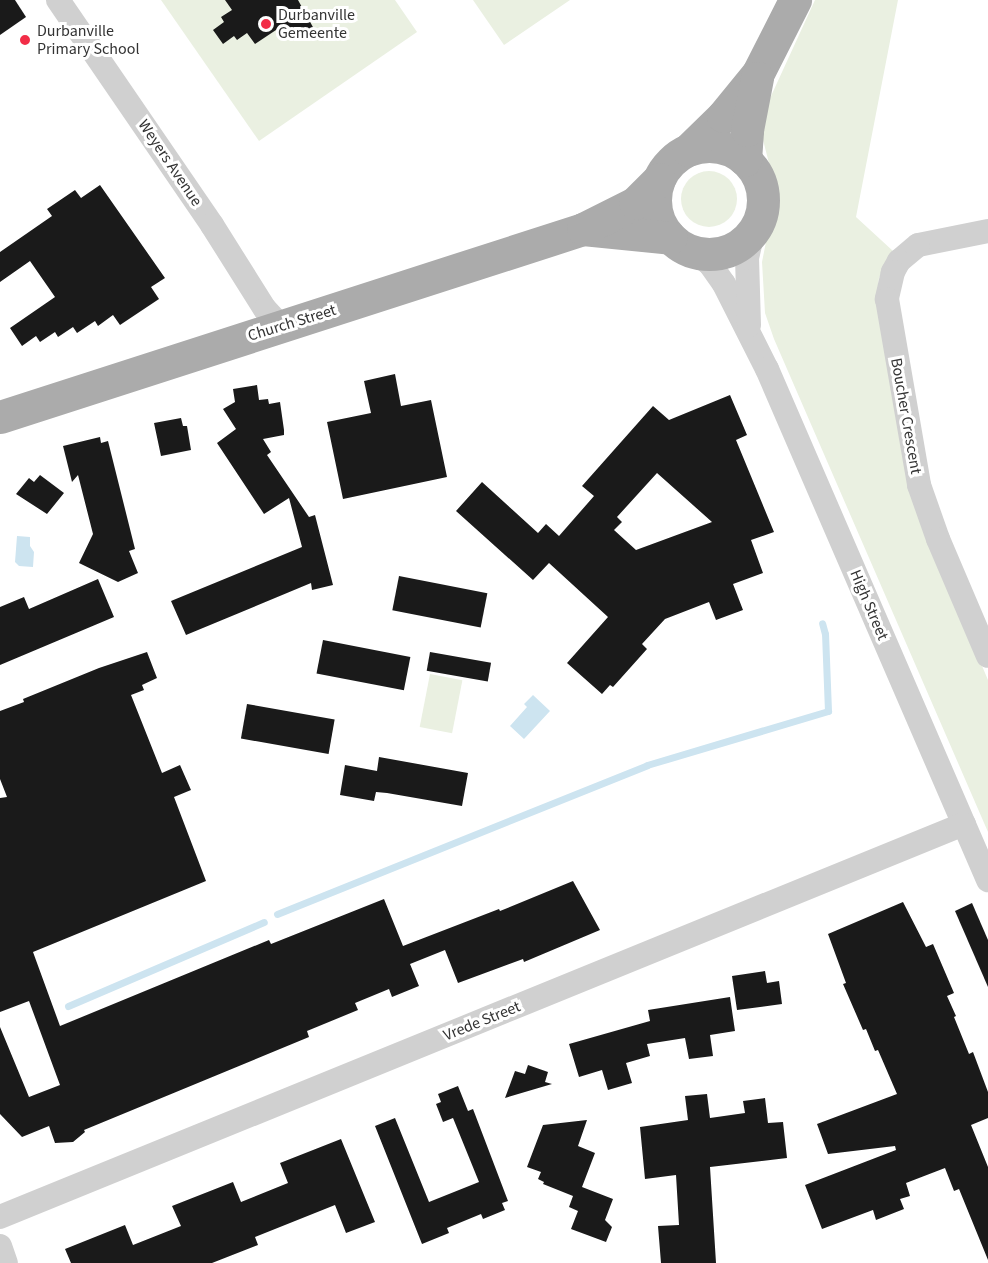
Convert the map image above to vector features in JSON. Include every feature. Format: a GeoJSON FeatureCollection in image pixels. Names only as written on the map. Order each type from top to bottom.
{"type":"FeatureCollection","features":[{"type":"Feature","properties":{"kind":"main road"},"geometry":{"type":"LineString","coordinates":[[688,150],[716,146],[732,151],[745,160],[759,178],[763,195],[762,213],[753,232],[742,243],[727,251],[710,254],[682,245],[661,226],[656,211],[655,196],[659,179],[670,162],[688,150],[723,116],[758,73],[795,0]]}},
{"type":"Feature","properties":{"kind":"main road"},"geometry":{"type":"LineString","coordinates":[[745,160],[747,130],[758,73]]}},
{"type":"Feature","properties":{"kind":"main road","name":"Church Street"},"geometry":{"type":"LineString","coordinates":[[0,417],[583,229],[635,203],[659,179]]}},
{"type":"Feature","properties":{"kind":"main road","name":"Church Street"},"geometry":{"type":"LineString","coordinates":[[583,229],[682,245]]}},
{"type":"Feature","properties":{"kind":"street","name":"Weyers Avenue"},"geometry":{"type":"LineString","coordinates":[[58,0],[212,225],[265,309],[281,326]]}},
{"type":"Feature","properties":{"kind":"street","name":"Boucher Crescent"},"geometry":{"type":"LineString","coordinates":[[988,231],[918,244],[899,261],[893,272],[887,298],[919,485],[938,539],[988,656]]}},
{"type":"Feature","properties":{"kind":"street","name":"High Street"},"geometry":{"type":"LineString","coordinates":[[749,331],[747,258],[753,232]]}},
{"type":"Feature","properties":{"kind":"street","name":"High Street"},"geometry":{"type":"LineString","coordinates":[[682,245],[717,272],[749,331],[988,880]]}},
{"type":"Feature","properties":{"kind":"street","name":"Vrede Street"},"geometry":{"type":"LineString","coordinates":[[0,1217],[964,824]]}},
{"type":"Feature","properties":{"kind":"street"},"geometry":{"type":"LineString","coordinates":[[0,1246],[6,1263]]}},
{"type":"Feature","properties":{"kind":"green space"},"geometry":{"type":"Polygon","coordinates":[[[161,0],[395,0],[417,32],[259,141],[161,0]]]}},
{"type":"Feature","properties":{"kind":"green space"},"geometry":{"type":"Polygon","coordinates":[[[473,0],[570,0],[504,45],[473,0]]]}},
{"type":"Feature","properties":{"kind":"green space"},"geometry":{"type":"Polygon","coordinates":[[[815,0],[898,0],[856,217],[893,251],[879,278],[876,301],[917,513],[988,680],[988,832],[774,339],[765,313],[762,262],[774,202],[772,175],[762,136],[766,107],[815,0]]]}},
{"type":"Feature","properties":{"kind":"green space"},"geometry":{"type":"Polygon","coordinates":[[[703,171],[715,171],[725,175],[733,183],[737,199],[733,215],[725,223],[715,227],[703,227],[693,223],[685,215],[681,205],[681,193],[685,183],[693,175],[703,171]]]}},
{"type":"Feature","properties":{"kind":"green space"},"geometry":{"type":"Polygon","coordinates":[[[430,674],[462,680],[452,733],[420,727],[430,674]]]}},
{"type":"Feature","properties":{"kind":"water"},"geometry":{"type":"Polygon","coordinates":[[[17,536],[30,537],[30,546],[34,552],[33,567],[19,566],[15,562],[17,536]]]}},
{"type":"Feature","properties":{"kind":"water"},"geometry":{"type":"Polygon","coordinates":[[[533,695],[550,711],[524,739],[510,726],[527,707],[524,704],[533,695]]]}},
{"type":"Feature","properties":{"kind":"building"},"geometry":{"type":"Polygon","coordinates":[[[0,0],[15,0],[26,17],[0,35],[0,0]]]}},
{"type":"Feature","properties":{"kind":"building","name":"Durbanville Gemeente"},"geometry":{"type":"Polygon","coordinates":[[[225,0],[298,0],[314,29],[296,41],[282,26],[255,44],[247,33],[237,40],[234,36],[223,44],[213,30],[224,22],[221,17],[232,10],[225,0]]]}},
{"type":"Feature","properties":{"kind":"building"},"geometry":{"type":"Polygon","coordinates":[[[100,185],[165,278],[151,287],[159,299],[120,325],[113,315],[98,326],[95,321],[77,333],[73,327],[58,337],[55,332],[40,342],[36,336],[22,346],[10,328],[55,297],[30,261],[0,282],[0,252],[52,216],[47,209],[75,190],[81,198],[100,185]]]}},
{"type":"Feature","properties":{"kind":"building"},"geometry":{"type":"Polygon","coordinates":[[[395,374],[401,406],[431,400],[447,477],[343,499],[327,422],[371,413],[364,381],[395,374]]]}},
{"type":"Feature","properties":{"kind":"building"},"geometry":{"type":"Polygon","coordinates":[[[257,385],[259,400],[268,399],[269,404],[280,402],[284,430],[284,435],[263,439],[271,452],[267,455],[309,517],[315,515],[333,585],[312,590],[311,583],[186,635],[171,601],[302,547],[289,498],[264,514],[217,443],[236,429],[223,409],[235,402],[233,389],[257,385]]]}},
{"type":"Feature","properties":{"kind":"building"},"geometry":{"type":"Polygon","coordinates":[[[730,395],[747,435],[736,440],[774,532],[751,540],[763,573],[733,584],[743,610],[716,620],[709,602],[665,619],[642,644],[647,649],[613,687],[610,685],[602,694],[567,663],[608,617],[549,563],[533,580],[456,511],[482,482],[538,533],[546,524],[559,536],[594,496],[582,486],[653,406],[669,420],[730,395]],[[657,473],[617,517],[622,522],[614,530],[636,550],[712,522],[657,473]]]}},
{"type":"Feature","properties":{"kind":"building"},"geometry":{"type":"Polygon","coordinates":[[[181,418],[183,426],[187,426],[191,450],[161,456],[154,423],[181,418]]]}},
{"type":"Feature","properties":{"kind":"building"},"geometry":{"type":"Polygon","coordinates":[[[100,437],[101,443],[108,441],[135,549],[129,551],[138,573],[118,582],[79,563],[93,534],[78,475],[72,482],[63,446],[100,437]]]}},
{"type":"Feature","properties":{"kind":"building"},"geometry":{"type":"Polygon","coordinates":[[[40,475],[64,493],[47,514],[16,494],[29,478],[34,482],[40,475]]]}},
{"type":"Feature","properties":{"kind":"building"},"geometry":{"type":"Polygon","coordinates":[[[399,576],[487,593],[481,628],[392,610],[399,576]]]}},
{"type":"Feature","properties":{"kind":"building"},"geometry":{"type":"Polygon","coordinates":[[[98,579],[114,617],[0,665],[0,607],[24,597],[29,609],[98,579]]]}},
{"type":"Feature","properties":{"kind":"building"},"geometry":{"type":"Polygon","coordinates":[[[323,640],[410,657],[404,690],[317,673],[323,640]]]}},
{"type":"Feature","properties":{"kind":"building"},"geometry":{"type":"Polygon","coordinates":[[[147,652],[157,678],[142,685],[144,690],[131,695],[162,773],[180,765],[191,790],[174,797],[206,881],[33,952],[60,1026],[269,940],[271,944],[384,899],[403,946],[499,909],[500,911],[573,881],[600,930],[524,962],[523,959],[458,983],[445,950],[410,964],[419,986],[392,997],[389,989],[355,1003],[358,1010],[307,1031],[309,1037],[84,1130],[85,1132],[73,1142],[55,1143],[49,1126],[22,1137],[0,1114],[0,1027],[29,1097],[60,1085],[29,1001],[0,1012],[0,798],[7,797],[0,779],[0,711],[24,702],[23,699],[99,668],[147,652]]]}},
{"type":"Feature","properties":{"kind":"building"},"geometry":{"type":"Polygon","coordinates":[[[430,652],[491,663],[488,681],[427,671],[430,652]]]}},
{"type":"Feature","properties":{"kind":"building"},"geometry":{"type":"Polygon","coordinates":[[[247,704],[335,719],[329,754],[241,738],[247,704]]]}},
{"type":"Feature","properties":{"kind":"building"},"geometry":{"type":"Polygon","coordinates":[[[379,757],[468,773],[462,806],[376,792],[374,801],[340,795],[345,765],[377,771],[379,757]]]}},
{"type":"Feature","properties":{"kind":"building"},"geometry":{"type":"Polygon","coordinates":[[[903,902],[926,947],[933,944],[954,993],[947,996],[956,1016],[954,1017],[969,1054],[973,1052],[988,1092],[988,1118],[971,1125],[988,1167],[988,1260],[959,1189],[954,1191],[945,1168],[906,1183],[910,1196],[900,1199],[904,1209],[876,1220],[873,1210],[822,1229],[805,1185],[896,1150],[895,1146],[828,1154],[817,1124],[897,1094],[878,1050],[875,1051],[866,1029],[863,1030],[843,984],[846,983],[828,934],[903,902]]]}},
{"type":"Feature","properties":{"kind":"building"},"geometry":{"type":"Polygon","coordinates":[[[972,903],[988,940],[988,987],[955,911],[972,903]]]}},
{"type":"Feature","properties":{"kind":"building"},"geometry":{"type":"Polygon","coordinates":[[[765,971],[767,983],[779,981],[782,1004],[737,1010],[732,976],[765,971]]]}},
{"type":"Feature","properties":{"kind":"building"},"geometry":{"type":"Polygon","coordinates":[[[730,997],[735,1031],[710,1035],[713,1056],[689,1059],[685,1038],[647,1044],[650,1056],[626,1063],[632,1083],[608,1090],[602,1070],[579,1077],[569,1044],[650,1021],[648,1010],[730,997]]]}},
{"type":"Feature","properties":{"kind":"building"},"geometry":{"type":"Polygon","coordinates":[[[528,1065],[548,1072],[545,1082],[552,1084],[505,1098],[515,1071],[525,1074],[528,1065]]]}},
{"type":"Feature","properties":{"kind":"building"},"geometry":{"type":"Polygon","coordinates":[[[458,1086],[468,1111],[473,1109],[508,1201],[502,1203],[505,1210],[483,1219],[481,1214],[447,1228],[449,1233],[422,1244],[375,1126],[395,1118],[429,1202],[479,1182],[453,1118],[443,1122],[436,1104],[441,1102],[438,1094],[458,1086]]]}},
{"type":"Feature","properties":{"kind":"building"},"geometry":{"type":"Polygon","coordinates":[[[707,1094],[710,1118],[745,1113],[743,1101],[765,1098],[768,1123],[783,1122],[787,1158],[710,1167],[716,1263],[661,1263],[658,1226],[679,1225],[676,1175],[645,1179],[640,1127],[688,1120],[685,1096],[707,1094]]]}},
{"type":"Feature","properties":{"kind":"building"},"geometry":{"type":"Polygon","coordinates":[[[587,1120],[578,1146],[595,1153],[582,1187],[613,1199],[605,1220],[612,1227],[606,1242],[571,1229],[578,1211],[569,1207],[573,1196],[543,1184],[544,1182],[538,1179],[541,1172],[527,1167],[543,1125],[587,1120]]]}},
{"type":"Feature","properties":{"kind":"building"},"geometry":{"type":"Polygon","coordinates":[[[341,1139],[375,1222],[346,1233],[335,1205],[255,1237],[258,1245],[212,1263],[71,1263],[65,1249],[125,1225],[133,1245],[181,1226],[172,1206],[233,1182],[241,1202],[288,1183],[280,1163],[341,1139]]]}},
{"type":"Feature","properties":{"kind":"waterway"},"geometry":{"type":"LineString","coordinates":[[277,914],[647,765],[828,711],[825,634],[822,623]]}},
{"type":"Feature","properties":{"kind":"waterway"},"geometry":{"type":"LineString","coordinates":[[68,1006],[264,922]]}},
{"type":"Feature","properties":{"kind":"place","name":"Durbanville Gemeente"},"geometry":{"type":"Point","coordinates":[266,24]}},
{"type":"Feature","properties":{"kind":"place","name":"Durbanville Primary School"},"geometry":{"type":"Point","coordinates":[25,40]}}]}
